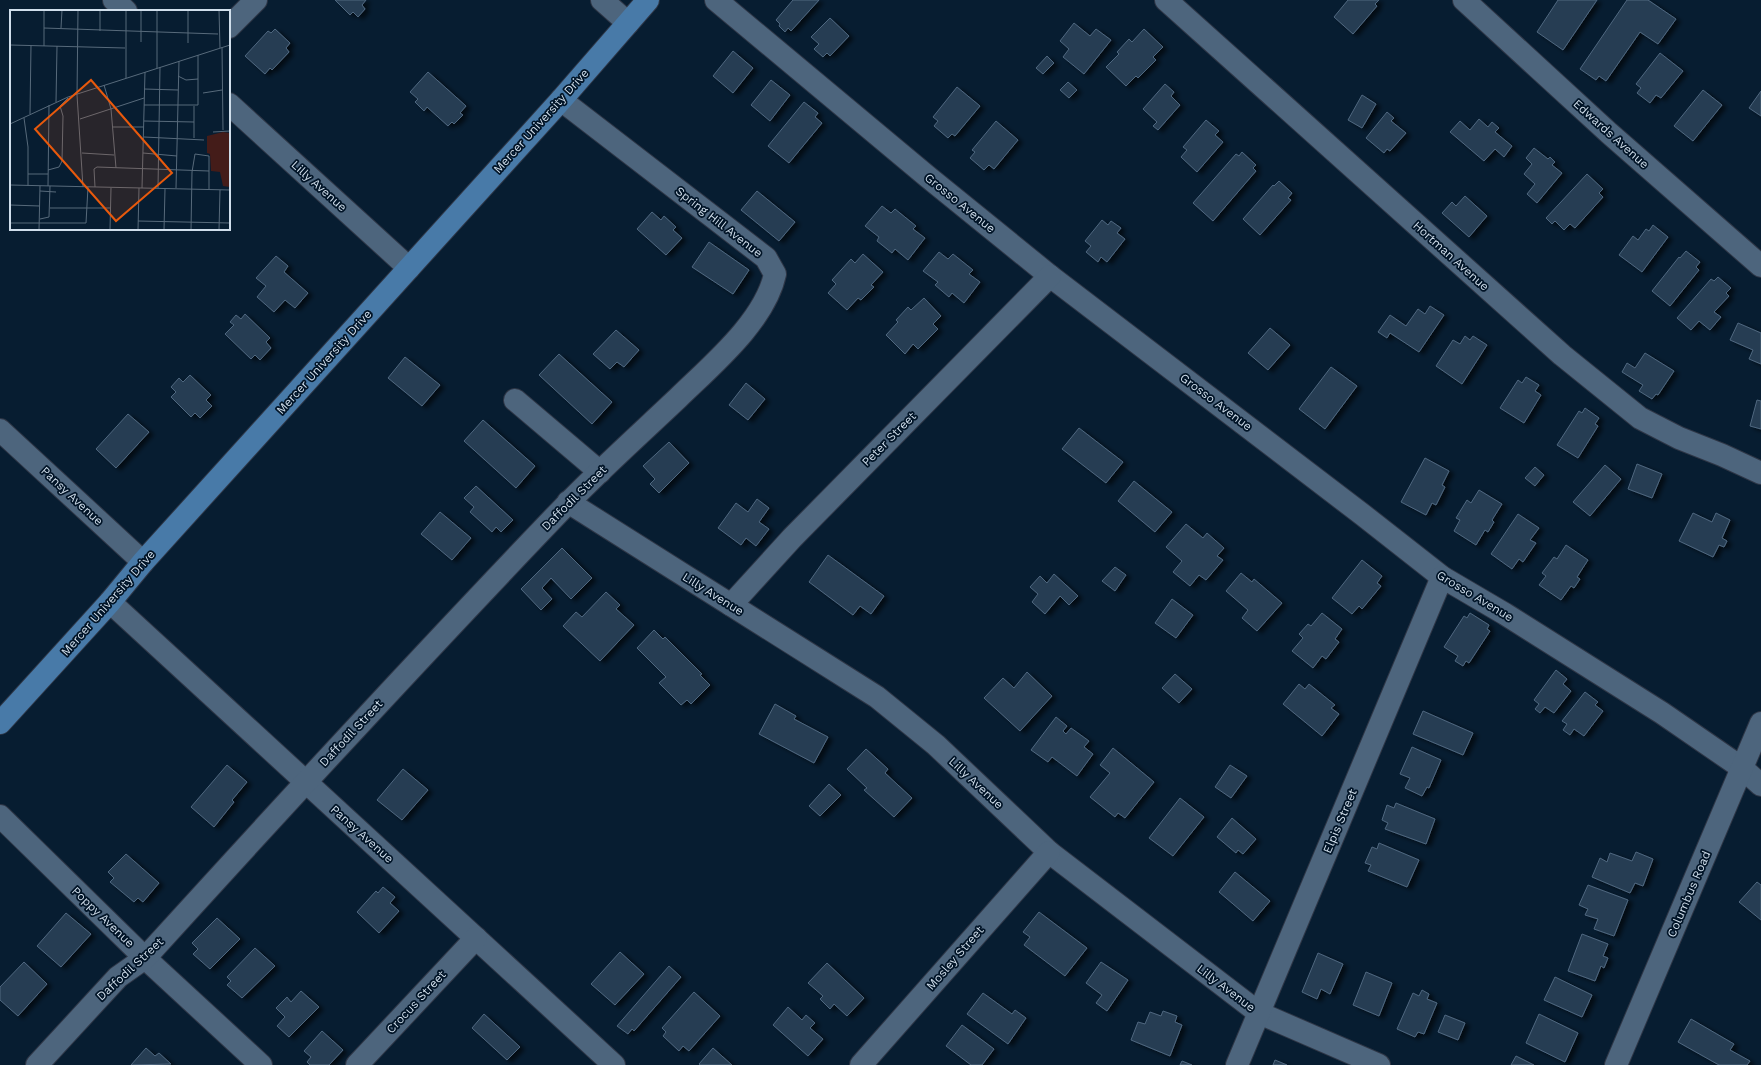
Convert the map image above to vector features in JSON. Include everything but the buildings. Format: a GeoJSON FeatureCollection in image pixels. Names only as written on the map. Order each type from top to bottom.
{"type":"FeatureCollection","features":[{"type":"Feature","properties":{"kind":"main road","name":"Mercer University Drive"},"geometry":{"type":"LineString","coordinates":[[0,723],[110,602],[143,562],[561,100],[648,0]]}},
{"type":"Feature","properties":{"kind":"street"},"geometry":{"type":"LineString","coordinates":[[114,0],[125,10]]}},
{"type":"Feature","properties":{"kind":"street"},"geometry":{"type":"LineString","coordinates":[[230,26],[256,0]]}},
{"type":"Feature","properties":{"kind":"street"},"geometry":{"type":"LineString","coordinates":[[602,0],[628,23]]}},
{"type":"Feature","properties":{"kind":"street","name":"Grosso Avenue"},"geometry":{"type":"LineString","coordinates":[[716,0],[928,177],[1050,276],[1442,577],[1505,614],[1662,713],[1742,768],[1761,785]]}},
{"type":"Feature","properties":{"kind":"street","name":"Hortman Avenue"},"geometry":{"type":"LineString","coordinates":[[1166,0],[1568,360],[1640,418],[1679,438],[1722,455],[1761,473]]}},
{"type":"Feature","properties":{"kind":"street","name":"Edwards Avenue"},"geometry":{"type":"LineString","coordinates":[[1464,0],[1609,133],[1761,266]]}},
{"type":"Feature","properties":{"kind":"street","name":"Spring Hill Avenue"},"geometry":{"type":"LineString","coordinates":[[561,100],[766,258],[775,274],[772,288],[758,311],[738,337],[724,353],[670,405]]}},
{"type":"Feature","properties":{"kind":"street","name":"Lilly Avenue"},"geometry":{"type":"LineString","coordinates":[[230,105],[408,268]]}},
{"type":"Feature","properties":{"kind":"street","name":"Peter Street"},"geometry":{"type":"LineString","coordinates":[[731,605],[792,538],[1050,276]]}},
{"type":"Feature","properties":{"kind":"street"},"geometry":{"type":"LineString","coordinates":[[516,400],[600,472]]}},
{"type":"Feature","properties":{"kind":"street","name":"Daffodil Street"},"geometry":{"type":"LineString","coordinates":[[37,1065],[118,977],[145,958],[305,782],[568,502],[670,405]]}},
{"type":"Feature","properties":{"kind":"street","name":"Pansy Avenue"},"geometry":{"type":"LineString","coordinates":[[0,430],[143,562]]}},
{"type":"Feature","properties":{"kind":"street","name":"Lilly Avenue"},"geometry":{"type":"LineString","coordinates":[[568,502],[878,697],[936,745],[1049,852],[1259,1013],[1379,1065]]}},
{"type":"Feature","properties":{"kind":"street","name":"Elpis Street"},"geometry":{"type":"LineString","coordinates":[[1237,1065],[1442,577]]}},
{"type":"Feature","properties":{"kind":"street","name":"Pansy Avenue"},"geometry":{"type":"LineString","coordinates":[[110,602],[614,1065]]}},
{"type":"Feature","properties":{"kind":"street","name":"Columbus Road"},"geometry":{"type":"LineString","coordinates":[[1616,1065],[1761,723]]}},
{"type":"Feature","properties":{"kind":"street","name":"Poppy Avenue"},"geometry":{"type":"LineString","coordinates":[[0,816],[145,958],[261,1065]]}},
{"type":"Feature","properties":{"kind":"street","name":"Mosley Street"},"geometry":{"type":"LineString","coordinates":[[861,1065],[1049,852]]}},
{"type":"Feature","properties":{"kind":"street","name":"Crocus Street"},"geometry":{"type":"LineString","coordinates":[[356,1065],[476,938]]}}]}
